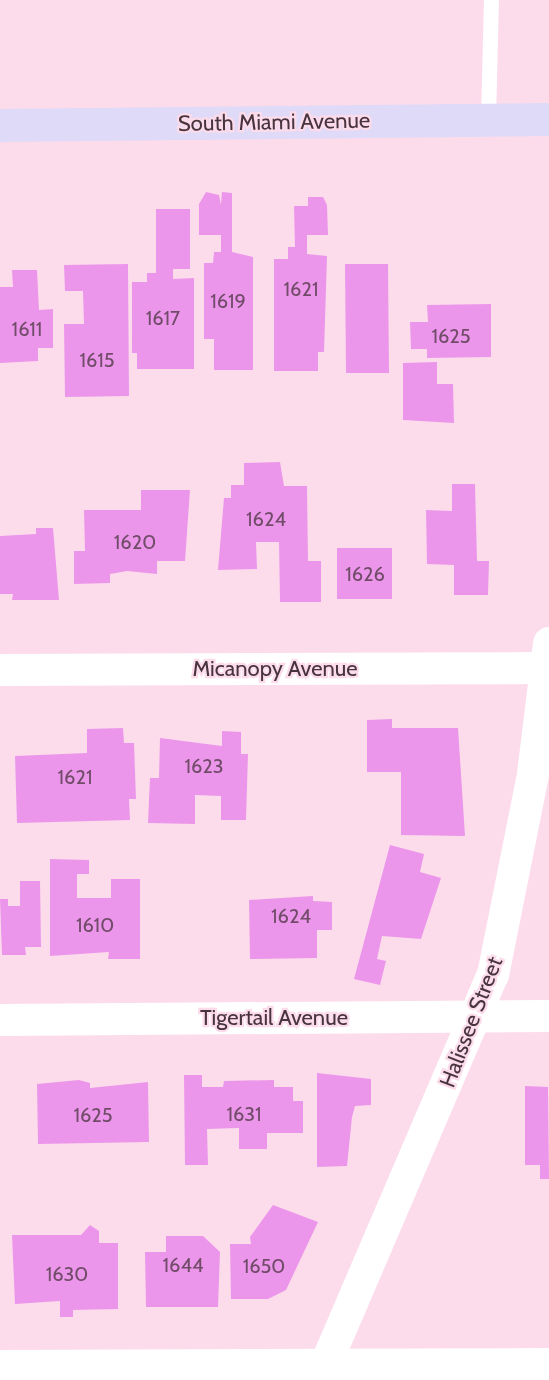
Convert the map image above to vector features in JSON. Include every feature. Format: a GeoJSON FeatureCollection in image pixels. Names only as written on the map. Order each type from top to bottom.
{"type":"FeatureCollection","features":[{"type":"Feature","properties":{"kind":"main road","name":"South Miami Avenue"},"geometry":{"type":"LineString","coordinates":[[0,125],[549,119]]}},
{"type":"Feature","properties":{"kind":"street","name":"Micanopy Avenue"},"geometry":{"type":"LineString","coordinates":[[0,670],[548,660]]}},
{"type":"Feature","properties":{"kind":"street","name":"Halissee Street"},"geometry":{"type":"LineString","coordinates":[[322,1372],[477,1017],[493,975],[516,869],[548,660]]}},
{"type":"Feature","properties":{"kind":"street","name":"Tigertail Avenue"},"geometry":{"type":"LineString","coordinates":[[0,1020],[549,1016]]}},
{"type":"Feature","properties":{"kind":"street"},"geometry":{"type":"LineString","coordinates":[[0,1366],[322,1372],[549,1364]]}},
{"type":"Feature","properties":{"kind":"lane"},"geometry":{"type":"LineString","coordinates":[[488,120],[491,0]]}},
{"type":"Feature","properties":{"kind":"building"},"geometry":{"type":"Polygon","coordinates":[[[206,192],[219,195],[221,205],[222,192],[232,193],[232,252],[253,257],[253,370],[214,370],[214,339],[204,339],[204,263],[213,263],[214,252],[221,252],[221,235],[199,235],[199,204],[206,192]]]}},
{"type":"Feature","properties":{"kind":"building"},"geometry":{"type":"Polygon","coordinates":[[[308,197],[323,197],[327,205],[328,235],[307,235],[307,254],[327,256],[324,352],[318,352],[318,371],[274,371],[274,259],[288,259],[288,247],[295,247],[294,206],[308,206],[308,197]]]}},
{"type":"Feature","properties":{"kind":"building"},"geometry":{"type":"Polygon","coordinates":[[[156,209],[190,209],[190,269],[173,269],[173,279],[194,278],[194,369],[137,369],[137,353],[132,353],[132,282],[147,282],[147,273],[156,273],[156,209]]]}},
{"type":"Feature","properties":{"kind":"building"},"geometry":{"type":"Polygon","coordinates":[[[128,264],[129,396],[65,397],[64,324],[84,324],[83,291],[65,291],[64,265],[128,264]]]}},
{"type":"Feature","properties":{"kind":"building"},"geometry":{"type":"Polygon","coordinates":[[[345,264],[388,264],[389,373],[346,373],[345,264]]]}},
{"type":"Feature","properties":{"kind":"building"},"geometry":{"type":"Polygon","coordinates":[[[12,270],[37,270],[39,310],[53,309],[53,348],[38,348],[38,361],[0,363],[0,287],[13,287],[12,270]]]}},
{"type":"Feature","properties":{"kind":"building"},"geometry":{"type":"Polygon","coordinates":[[[491,304],[491,357],[427,358],[427,349],[411,349],[410,322],[428,322],[427,305],[491,304]]]}},
{"type":"Feature","properties":{"kind":"building"},"geometry":{"type":"Polygon","coordinates":[[[437,362],[437,384],[453,384],[454,423],[403,420],[403,363],[437,362]]]}},
{"type":"Feature","properties":{"kind":"building"},"geometry":{"type":"Polygon","coordinates":[[[280,462],[284,486],[307,486],[308,561],[321,561],[321,602],[280,602],[279,542],[256,542],[257,569],[218,570],[224,498],[231,498],[231,485],[244,485],[244,463],[280,462]]]}},
{"type":"Feature","properties":{"kind":"building"},"geometry":{"type":"Polygon","coordinates":[[[452,484],[475,484],[477,561],[489,561],[488,595],[454,595],[454,565],[427,564],[426,510],[452,511],[452,484]]]}},
{"type":"Feature","properties":{"kind":"building"},"geometry":{"type":"Polygon","coordinates":[[[141,490],[190,490],[185,561],[157,561],[157,574],[127,571],[110,574],[110,583],[74,584],[74,551],[85,551],[84,510],[141,510],[141,490]]]}},
{"type":"Feature","properties":{"kind":"building"},"geometry":{"type":"Polygon","coordinates":[[[36,528],[53,528],[59,600],[12,600],[13,594],[0,594],[0,536],[36,534],[36,528]]]}},
{"type":"Feature","properties":{"kind":"building"},"geometry":{"type":"Polygon","coordinates":[[[337,548],[392,548],[392,599],[337,599],[337,548]]]}},
{"type":"Feature","properties":{"kind":"building"},"geometry":{"type":"Polygon","coordinates":[[[392,719],[392,728],[458,728],[465,836],[401,835],[401,772],[367,772],[367,720],[392,719]]]}},
{"type":"Feature","properties":{"kind":"building"},"geometry":{"type":"Polygon","coordinates":[[[123,728],[124,743],[134,743],[136,799],[129,799],[130,820],[17,823],[15,756],[87,753],[87,729],[123,728]]]}},
{"type":"Feature","properties":{"kind":"building"},"geometry":{"type":"Polygon","coordinates":[[[222,731],[241,732],[241,754],[248,754],[246,820],[221,820],[221,796],[195,795],[195,824],[148,823],[150,778],[159,778],[160,738],[222,746],[222,731]]]}},
{"type":"Feature","properties":{"kind":"building"},"geometry":{"type":"Polygon","coordinates":[[[390,845],[424,854],[420,872],[441,878],[421,939],[382,936],[377,959],[386,961],[380,985],[354,979],[390,845]]]}},
{"type":"Feature","properties":{"kind":"building"},"geometry":{"type":"Polygon","coordinates":[[[50,859],[89,860],[89,874],[77,874],[77,898],[111,898],[111,879],[140,879],[140,959],[108,959],[109,952],[50,956],[50,859]]]}},
{"type":"Feature","properties":{"kind":"building"},"geometry":{"type":"Polygon","coordinates":[[[20,881],[40,881],[41,947],[25,947],[26,955],[2,955],[0,899],[8,899],[8,906],[20,906],[20,881]]]}},
{"type":"Feature","properties":{"kind":"building"},"geometry":{"type":"Polygon","coordinates":[[[313,896],[313,901],[332,902],[332,930],[317,930],[317,958],[250,959],[249,900],[313,896]]]}},
{"type":"Feature","properties":{"kind":"building"},"geometry":{"type":"Polygon","coordinates":[[[317,1073],[371,1079],[371,1105],[355,1106],[347,1166],[317,1167],[317,1073]]]}},
{"type":"Feature","properties":{"kind":"building"},"geometry":{"type":"Polygon","coordinates":[[[184,1075],[202,1075],[202,1087],[223,1087],[224,1081],[274,1080],[274,1087],[293,1087],[293,1101],[303,1101],[303,1133],[267,1133],[267,1149],[239,1149],[239,1128],[207,1129],[208,1165],[185,1165],[184,1075]]]}},
{"type":"Feature","properties":{"kind":"building"},"geometry":{"type":"Polygon","coordinates":[[[79,1080],[90,1083],[90,1088],[148,1082],[149,1142],[38,1144],[37,1084],[79,1080]]]}},
{"type":"Feature","properties":{"kind":"building"},"geometry":{"type":"Polygon","coordinates":[[[525,1086],[548,1087],[549,1179],[540,1179],[540,1165],[525,1165],[525,1086]]]}},
{"type":"Feature","properties":{"kind":"building"},"geometry":{"type":"Polygon","coordinates":[[[273,1205],[318,1222],[286,1290],[268,1299],[231,1299],[230,1244],[251,1244],[250,1237],[273,1205]]]}},
{"type":"Feature","properties":{"kind":"building"},"geometry":{"type":"Polygon","coordinates":[[[90,1225],[99,1231],[99,1243],[118,1243],[118,1309],[73,1310],[73,1317],[60,1317],[60,1301],[15,1304],[12,1235],[81,1235],[90,1225]]]}},
{"type":"Feature","properties":{"kind":"building"},"geometry":{"type":"Polygon","coordinates":[[[166,1236],[203,1236],[220,1252],[218,1307],[146,1307],[145,1252],[166,1252],[166,1236]]]}}]}
